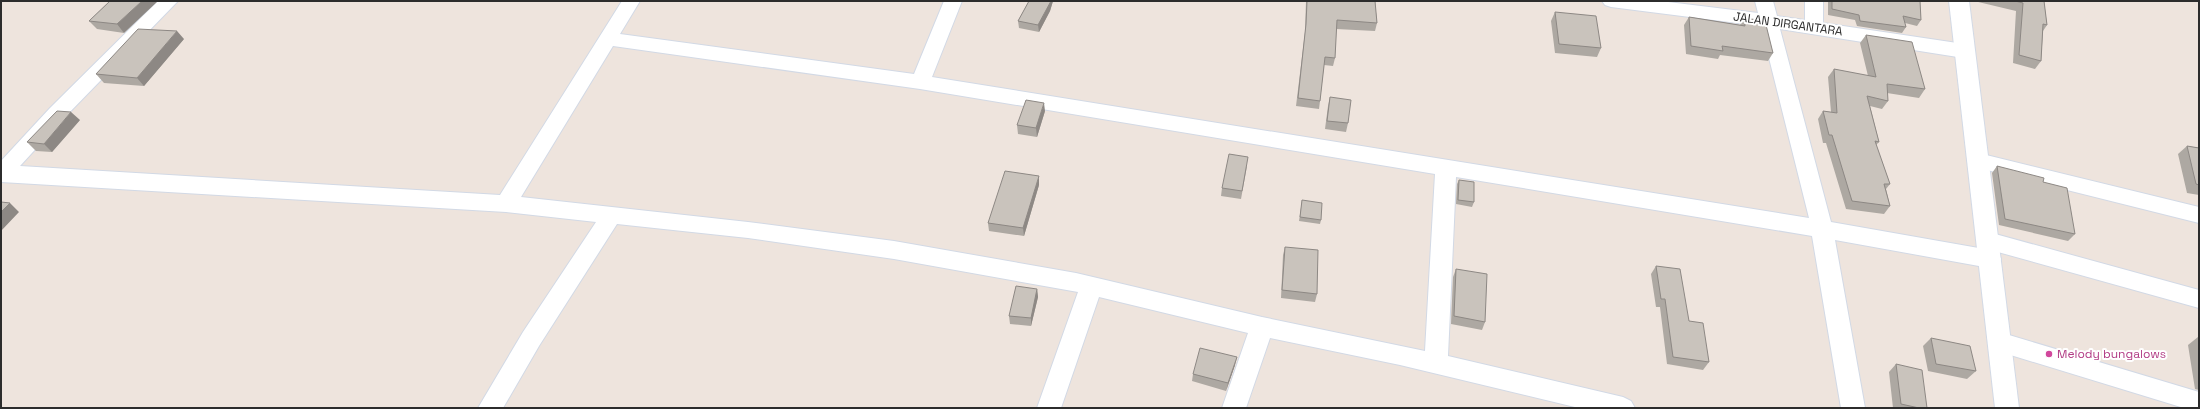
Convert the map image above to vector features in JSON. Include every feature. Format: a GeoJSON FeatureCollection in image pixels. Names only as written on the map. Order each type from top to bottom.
{"type":"FeatureCollection","features":[{"type":"Feature","properties":{"kind":"street"},"geometry":{"type":"LineString","coordinates":[[1,174],[57,113],[169,1]]}},
{"type":"Feature","properties":{"kind":"street"},"geometry":{"type":"LineString","coordinates":[[506,204],[606,39],[631,1]]}},
{"type":"Feature","properties":{"kind":"street"},"geometry":{"type":"LineString","coordinates":[[920,82],[953,1]]}},
{"type":"Feature","properties":{"kind":"street","name":"JALAN DIRGANTARA"},"geometry":{"type":"LineString","coordinates":[[1611,1],[1770,21],[1964,51]]}},
{"type":"Feature","properties":{"kind":"street"},"geometry":{"type":"LineString","coordinates":[[1764,1],[1822,229],[1853,408]]}},
{"type":"Feature","properties":{"kind":"street"},"geometry":{"type":"LineString","coordinates":[[1814,1],[1814,28]]}},
{"type":"Feature","properties":{"kind":"street"},"geometry":{"type":"LineString","coordinates":[[1959,1],[2007,408]]}},
{"type":"Feature","properties":{"kind":"street"},"geometry":{"type":"LineString","coordinates":[[606,39],[920,82],[1822,229],[1989,250],[2199,299]]}},
{"type":"Feature","properties":{"kind":"street"},"geometry":{"type":"LineString","coordinates":[[1978,161],[2199,215]]}},
{"type":"Feature","properties":{"kind":"street"},"geometry":{"type":"LineString","coordinates":[[1436,364],[1446,167]]}},
{"type":"Feature","properties":{"kind":"street"},"geometry":{"type":"LineString","coordinates":[[1,174],[506,204],[748,230],[894,250],[1091,286],[1262,327],[1436,364],[1623,408]]}},
{"type":"Feature","properties":{"kind":"street"},"geometry":{"type":"LineString","coordinates":[[490,408],[531,339],[612,215]]}},
{"type":"Feature","properties":{"kind":"street"},"geometry":{"type":"LineString","coordinates":[[1049,408],[1091,286]]}},
{"type":"Feature","properties":{"kind":"street"},"geometry":{"type":"LineString","coordinates":[[1234,408],[1262,327]]}},
{"type":"Feature","properties":{"kind":"street"},"geometry":{"type":"LineString","coordinates":[[1999,342],[2197,404]]}},
{"type":"Feature","properties":{"kind":"building"},"geometry":{"type":"Polygon","coordinates":[[[110,1],[142,1],[117,24],[89,21],[110,1]]]}},
{"type":"Feature","properties":{"kind":"building"},"geometry":{"type":"Polygon","coordinates":[[[1029,1],[1051,1],[1038,25],[1018,21],[1029,1]]]}},
{"type":"Feature","properties":{"kind":"building"},"geometry":{"type":"Polygon","coordinates":[[[1307,1],[1375,1],[1377,23],[1337,20],[1335,58],[1325,57],[1320,101],[1298,98],[1307,1]]]}},
{"type":"Feature","properties":{"kind":"building"},"geometry":{"type":"Polygon","coordinates":[[[1832,1],[1920,1],[1921,20],[1903,16],[1906,27],[1860,21],[1859,15],[1832,9],[1832,1]]]}},
{"type":"Feature","properties":{"kind":"building"},"geometry":{"type":"Polygon","coordinates":[[[2015,1],[2044,1],[2047,25],[2043,24],[2041,61],[2019,55],[2023,3],[2015,1]]]}},
{"type":"Feature","properties":{"kind":"building"},"geometry":{"type":"Polygon","coordinates":[[[1555,12],[1596,16],[1601,48],[1559,44],[1555,12]]]}},
{"type":"Feature","properties":{"kind":"building"},"geometry":{"type":"Polygon","coordinates":[[[1689,17],[1745,26],[1744,18],[1765,21],[1773,53],[1722,46],[1723,51],[1691,46],[1689,17]]]}},
{"type":"Feature","properties":{"kind":"building"},"geometry":{"type":"Polygon","coordinates":[[[138,29],[177,31],[137,78],[96,74],[138,29]]]}},
{"type":"Feature","properties":{"kind":"building"},"geometry":{"type":"Polygon","coordinates":[[[1866,35],[1912,42],[1925,89],[1887,84],[1888,101],[1867,96],[1879,142],[1875,141],[1890,184],[1884,184],[1890,206],[1852,201],[1832,135],[1829,135],[1823,111],[1837,113],[1834,69],[1876,77],[1866,35]]]}},
{"type":"Feature","properties":{"kind":"building"},"geometry":{"type":"Polygon","coordinates":[[[1330,97],[1351,100],[1348,123],[1327,121],[1330,97]]]}},
{"type":"Feature","properties":{"kind":"building"},"geometry":{"type":"Polygon","coordinates":[[[1026,100],[1044,103],[1036,128],[1017,125],[1026,100]]]}},
{"type":"Feature","properties":{"kind":"building"},"geometry":{"type":"Polygon","coordinates":[[[57,111],[71,112],[44,144],[27,142],[57,111]]]}},
{"type":"Feature","properties":{"kind":"building"},"geometry":{"type":"Polygon","coordinates":[[[2187,146],[2199,148],[2199,185],[2196,184],[2187,146]]]}},
{"type":"Feature","properties":{"kind":"building"},"geometry":{"type":"Polygon","coordinates":[[[1229,154],[1248,157],[1242,191],[1222,188],[1229,154]]]}},
{"type":"Feature","properties":{"kind":"building"},"geometry":{"type":"Polygon","coordinates":[[[1997,166],[2044,178],[2043,182],[2067,188],[2075,234],[2005,219],[1997,166]]]}},
{"type":"Feature","properties":{"kind":"building"},"geometry":{"type":"Polygon","coordinates":[[[1005,171],[1039,176],[1023,228],[988,223],[1005,171]]]}},
{"type":"Feature","properties":{"kind":"building"},"geometry":{"type":"Polygon","coordinates":[[[1459,180],[1474,182],[1474,202],[1458,200],[1459,180]]]}},
{"type":"Feature","properties":{"kind":"building"},"geometry":{"type":"Polygon","coordinates":[[[1302,200],[1322,203],[1321,220],[1300,217],[1302,200]]]}},
{"type":"Feature","properties":{"kind":"building"},"geometry":{"type":"Polygon","coordinates":[[[1,202],[10,203],[1,212],[1,202]]]}},
{"type":"Feature","properties":{"kind":"building"},"geometry":{"type":"Polygon","coordinates":[[[1285,247],[1318,250],[1317,294],[1282,290],[1285,247]]]}},
{"type":"Feature","properties":{"kind":"building"},"geometry":{"type":"Polygon","coordinates":[[[1656,266],[1680,269],[1689,321],[1703,323],[1709,362],[1673,357],[1665,299],[1661,299],[1656,266]]]}},
{"type":"Feature","properties":{"kind":"building"},"geometry":{"type":"Polygon","coordinates":[[[1456,269],[1487,274],[1485,322],[1454,316],[1456,269]]]}},
{"type":"Feature","properties":{"kind":"building"},"geometry":{"type":"Polygon","coordinates":[[[1016,286],[1037,289],[1031,318],[1009,316],[1016,286]]]}},
{"type":"Feature","properties":{"kind":"building"},"geometry":{"type":"Polygon","coordinates":[[[1931,338],[1970,346],[1976,371],[1936,364],[1931,338]]]}},
{"type":"Feature","properties":{"kind":"building"},"geometry":{"type":"Polygon","coordinates":[[[1200,348],[1237,357],[1228,383],[1193,374],[1200,348]]]}},
{"type":"Feature","properties":{"kind":"building"},"geometry":{"type":"Polygon","coordinates":[[[1896,364],[1922,370],[1927,408],[1919,408],[1901,404],[1896,364]]]}},
{"type":"Feature","properties":{"kind":"place","name":"Melody bungalows"},"geometry":{"type":"Point","coordinates":[2049,354]}}]}
